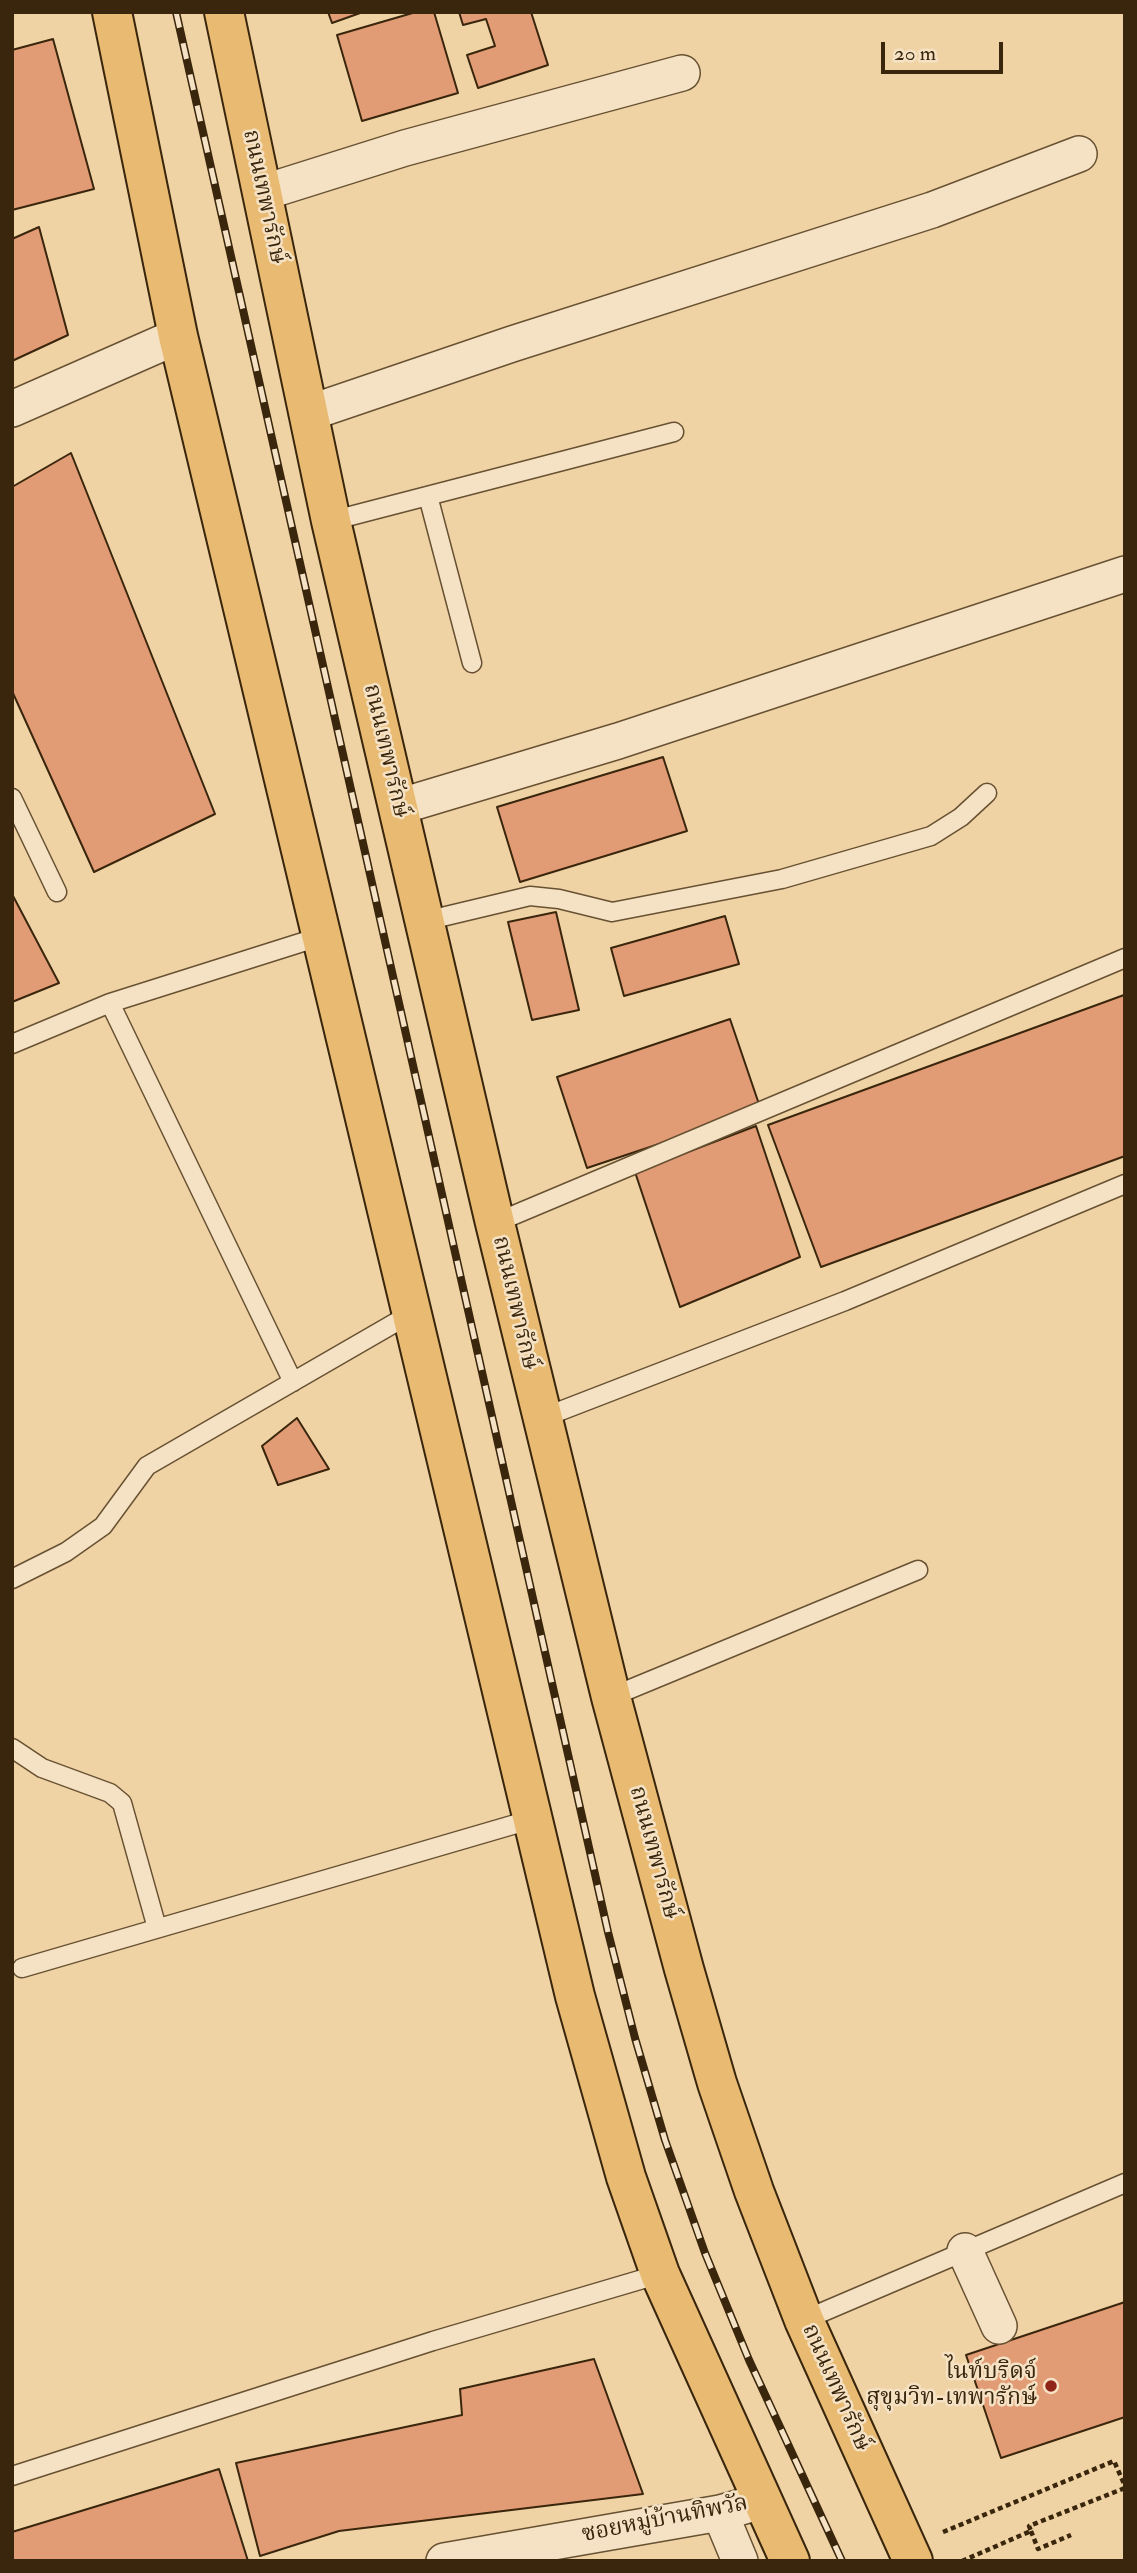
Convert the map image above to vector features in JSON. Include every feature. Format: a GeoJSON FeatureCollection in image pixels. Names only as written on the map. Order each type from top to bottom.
{"type":"FeatureCollection","features":[{"type":"Feature","properties":{"kind":"main road"},"geometry":{"type":"LineString","coordinates":[[111,12],[178,335],[600,2088],[626,2177],[660,2274],[790,2561]]}},
{"type":"Feature","properties":{"kind":"main road","name":"ถนนเทพารักษ์"},"geometry":{"type":"LineString","coordinates":[[223,12],[331,521],[495,1223],[611,1697],[717,2083],[804,2320],[910,2554]]}},
{"type":"Feature","properties":{"kind":"street"},"geometry":{"type":"LineString","coordinates":[[261,193],[405,148],[682,73]]}},
{"type":"Feature","properties":{"kind":"street"},"geometry":{"type":"LineString","coordinates":[[309,413],[512,344],[919,215],[1079,154]]}},
{"type":"Feature","properties":{"kind":"street"},"geometry":{"type":"LineString","coordinates":[[12,409],[178,335]]}},
{"type":"Feature","properties":{"kind":"street"},"geometry":{"type":"LineString","coordinates":[[398,807],[618,741],[1125,574]]}},
{"type":"Feature","properties":{"kind":"street"},"geometry":{"type":"LineString","coordinates":[[965,2250],[999,2326]]}},
{"type":"Feature","properties":{"kind":"street","name":"ซอยหมู่บ้านทิพวัล"},"geometry":{"type":"LineString","coordinates":[[444,2561],[720,2513],[762,2501]]}},
{"type":"Feature","properties":{"kind":"street"},"geometry":{"type":"LineString","coordinates":[[720,2513],[740,2561]]}},
{"type":"Feature","properties":{"kind":"lane"},"geometry":{"type":"LineString","coordinates":[[331,521],[674,432]]}},
{"type":"Feature","properties":{"kind":"lane"},"geometry":{"type":"LineString","coordinates":[[428,496],[472,663]]}},
{"type":"Feature","properties":{"kind":"lane"},"geometry":{"type":"LineString","coordinates":[[425,921],[530,896],[559,898],[612,912],[782,879],[931,836],[961,817],[987,793]]}},
{"type":"Feature","properties":{"kind":"lane"},"geometry":{"type":"LineString","coordinates":[[12,798],[57,891]]}},
{"type":"Feature","properties":{"kind":"lane"},"geometry":{"type":"LineString","coordinates":[[12,1044],[110,1003],[322,936]]}},
{"type":"Feature","properties":{"kind":"lane"},"geometry":{"type":"LineString","coordinates":[[495,1223],[1125,958]]}},
{"type":"Feature","properties":{"kind":"lane"},"geometry":{"type":"LineString","coordinates":[[110,1003],[293,1381]]}},
{"type":"Feature","properties":{"kind":"lane"},"geometry":{"type":"LineString","coordinates":[[542,1418],[845,1301],[1125,1184]]}},
{"type":"Feature","properties":{"kind":"lane"},"geometry":{"type":"LineString","coordinates":[[12,1579],[66,1552],[103,1526],[147,1466],[412,1313]]}},
{"type":"Feature","properties":{"kind":"lane"},"geometry":{"type":"LineString","coordinates":[[611,1697],[918,1570]]}},
{"type":"Feature","properties":{"kind":"lane"},"geometry":{"type":"LineString","coordinates":[[12,1748],[42,1768],[110,1793],[122,1803],[157,1928]]}},
{"type":"Feature","properties":{"kind":"lane"},"geometry":{"type":"LineString","coordinates":[[22,1968],[533,1818]]}},
{"type":"Feature","properties":{"kind":"lane"},"geometry":{"type":"LineString","coordinates":[[804,2320],[1125,2183]]}},
{"type":"Feature","properties":{"kind":"lane"},"geometry":{"type":"LineString","coordinates":[[12,2476],[433,2341],[660,2274]]}},
{"type":"Feature","properties":{"kind":"path"},"geometry":{"type":"LineString","coordinates":[[910,2554],[1114,2461],[1125,2487],[1029,2526],[1038,2549],[1071,2535]]}},
{"type":"Feature","properties":{"kind":"path"},"geometry":{"type":"LineString","coordinates":[[962,2561],[1031,2530]]}},
{"type":"Feature","properties":{"kind":"building"},"geometry":{"type":"Polygon","coordinates":[[[328,12],[363,12],[332,23],[328,12]]]}},
{"type":"Feature","properties":{"kind":"building"},"geometry":{"type":"Polygon","coordinates":[[[416,12],[434,12],[458,93],[362,121],[337,35],[416,12]]]}},
{"type":"Feature","properties":{"kind":"building"},"geometry":{"type":"Polygon","coordinates":[[[459,12],[531,12],[548,65],[478,88],[467,55],[495,46],[486,19],[463,25],[459,12]]]}},
{"type":"Feature","properties":{"kind":"building"},"geometry":{"type":"Polygon","coordinates":[[[53,39],[94,189],[12,210],[12,50],[53,39]]]}},
{"type":"Feature","properties":{"kind":"building"},"geometry":{"type":"Polygon","coordinates":[[[39,227],[68,335],[12,361],[12,239],[39,227]]]}},
{"type":"Feature","properties":{"kind":"building"},"geometry":{"type":"Polygon","coordinates":[[[71,453],[215,814],[94,872],[12,691],[12,487],[71,453]]]}},
{"type":"Feature","properties":{"kind":"building"},"geometry":{"type":"Polygon","coordinates":[[[663,757],[687,831],[520,882],[497,807],[663,757]]]}},
{"type":"Feature","properties":{"kind":"building"},"geometry":{"type":"Polygon","coordinates":[[[12,894],[59,983],[12,1002],[12,894]]]}},
{"type":"Feature","properties":{"kind":"building"},"geometry":{"type":"Polygon","coordinates":[[[556,912],[579,1010],[532,1020],[508,922],[556,912]]]}},
{"type":"Feature","properties":{"kind":"building"},"geometry":{"type":"Polygon","coordinates":[[[725,916],[739,964],[624,996],[611,948],[725,916]]]}},
{"type":"Feature","properties":{"kind":"building"},"geometry":{"type":"Polygon","coordinates":[[[1124,995],[1125,1156],[821,1267],[768,1125],[1124,995]]]}},
{"type":"Feature","properties":{"kind":"building"},"geometry":{"type":"Polygon","coordinates":[[[730,1019],[761,1110],[587,1168],[557,1077],[730,1019]]]}},
{"type":"Feature","properties":{"kind":"building"},"geometry":{"type":"Polygon","coordinates":[[[756,1126],[800,1257],[680,1307],[635,1172],[756,1126]]]}},
{"type":"Feature","properties":{"kind":"building"},"geometry":{"type":"Polygon","coordinates":[[[297,1418],[329,1469],[278,1485],[262,1446],[297,1418]]]}},
{"type":"Feature","properties":{"kind":"building","name":"ไนท์บริดจ์ สุขุมวิท-เทพารักษ์"},"geometry":{"type":"Polygon","coordinates":[[[1125,2302],[1125,2417],[1001,2458],[966,2355],[1125,2302]]]}},
{"type":"Feature","properties":{"kind":"building"},"geometry":{"type":"Polygon","coordinates":[[[594,2359],[643,2494],[339,2531],[260,2556],[236,2463],[462,2415],[460,2389],[594,2359]]]}},
{"type":"Feature","properties":{"kind":"building"},"geometry":{"type":"Polygon","coordinates":[[[219,2469],[248,2561],[12,2561],[12,2532],[219,2469]]]}},
{"type":"Feature","properties":{"kind":"railway"},"geometry":{"type":"LineString","coordinates":[[176,12],[608,1932],[635,2038],[665,2140],[705,2253],[749,2360],[842,2561]]}},
{"type":"Feature","properties":{"kind":"place","name":"ไนท์บริดจ์ สุขุมวิท-เทพารักษ์"},"geometry":{"type":"Point","coordinates":[1051,2386]}}]}
